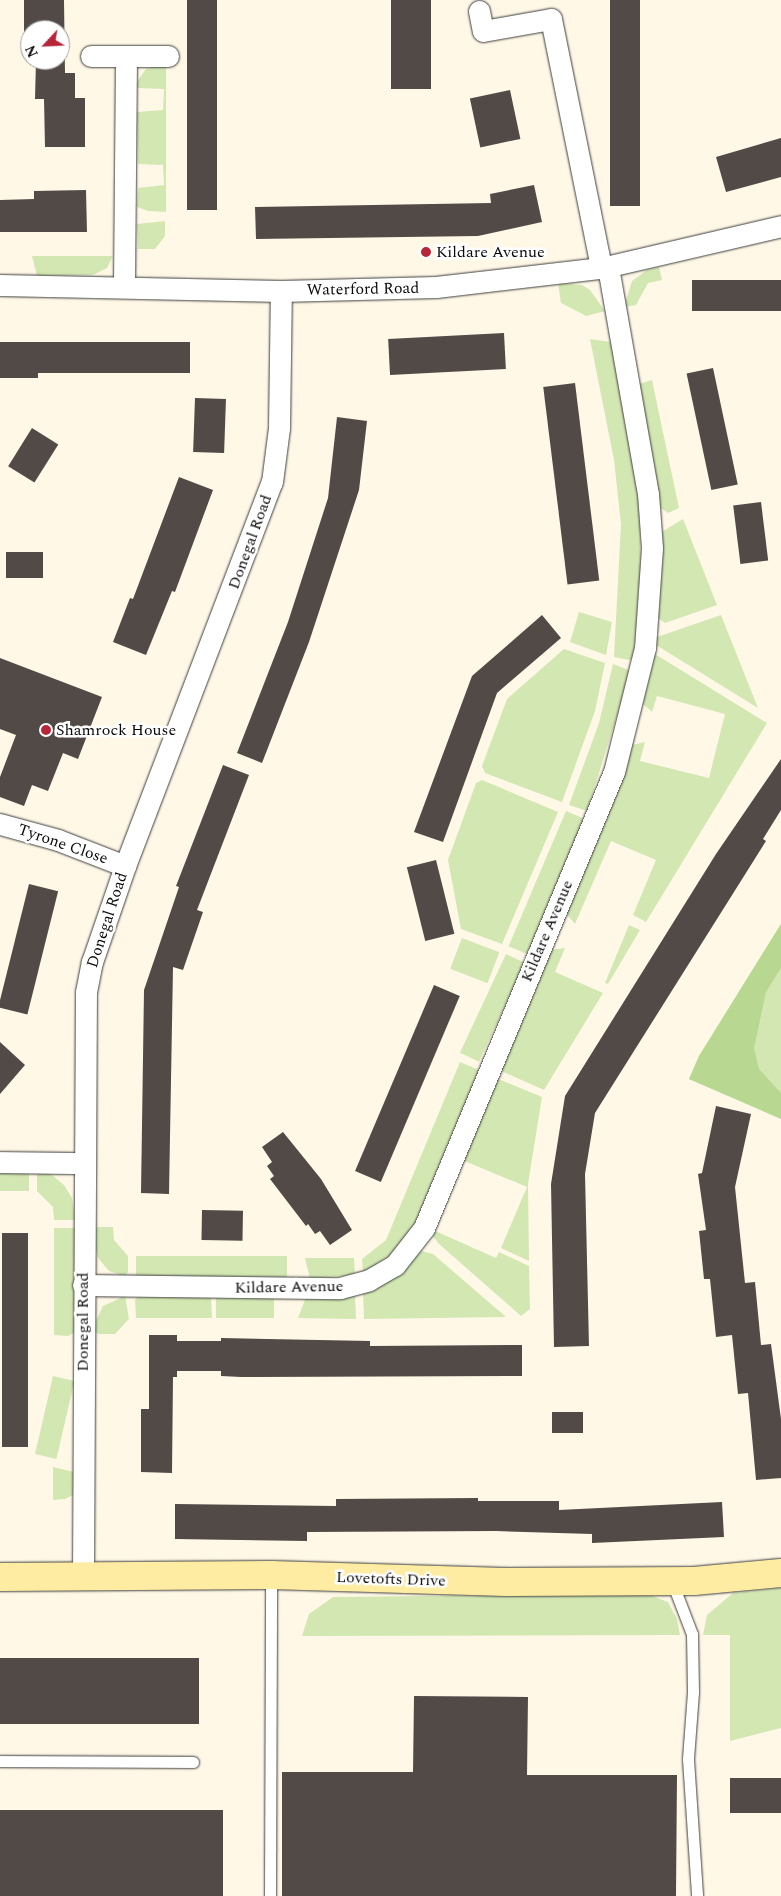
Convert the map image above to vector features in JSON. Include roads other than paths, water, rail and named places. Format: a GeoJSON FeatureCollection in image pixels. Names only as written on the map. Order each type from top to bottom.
{"type":"FeatureCollection","features":[{"type":"Feature","properties":{"kind":"street"},"geometry":{"type":"LineString","coordinates":[[479,11],[483,31],[552,19],[605,267]]}},
{"type":"Feature","properties":{"kind":"street"},"geometry":{"type":"LineString","coordinates":[[91,56],[168,56]]}},
{"type":"Feature","properties":{"kind":"street"},"geometry":{"type":"LineString","coordinates":[[124,286],[126,56]]}},
{"type":"Feature","properties":{"kind":"street","name":"Waterford Road"},"geometry":{"type":"LineString","coordinates":[[0,285],[124,286],[281,291],[436,287],[605,267],[781,226]]}},
{"type":"Feature","properties":{"kind":"street","name":"Kildare Avenue"},"geometry":{"type":"LineString","coordinates":[[83,1285],[340,1288],[369,1280],[395,1265],[424,1228],[614,772],[645,648],[652,548],[648,494],[605,267]]}},
{"type":"Feature","properties":{"kind":"street","name":"Donegal Road"},"geometry":{"type":"LineString","coordinates":[[83,1578],[83,1163],[86,992],[92,962],[125,866],[272,482],[280,428],[281,291]]}},
{"type":"Feature","properties":{"kind":"street","name":"Tyrone Close"},"geometry":{"type":"LineString","coordinates":[[0,824],[50,837],[125,866]]}},
{"type":"Feature","properties":{"kind":"street"},"geometry":{"type":"LineString","coordinates":[[0,1162],[83,1163]]}},
{"type":"Feature","properties":{"kind":"street","name":"Lovetofts Drive"},"geometry":{"type":"LineString","coordinates":[[0,1578],[271,1575],[508,1582],[671,1581],[781,1573]]}},
{"type":"Feature","properties":{"kind":"lane"},"geometry":{"type":"LineString","coordinates":[[270,1896],[271,1575]]}},
{"type":"Feature","properties":{"kind":"lane"},"geometry":{"type":"LineString","coordinates":[[671,1581],[692,1634],[693,1692],[688,1759],[697,1896]]}},
{"type":"Feature","properties":{"kind":"lane"},"geometry":{"type":"LineString","coordinates":[[0,1761],[193,1762]]}},
{"type":"Feature","properties":{"kind":"place","name":"Kildare Avenue"},"geometry":{"type":"Point","coordinates":[426,252]}},
{"type":"Feature","properties":{"kind":"place","name":"Shamrock House"},"geometry":{"type":"Point","coordinates":[46,730]}}]}
